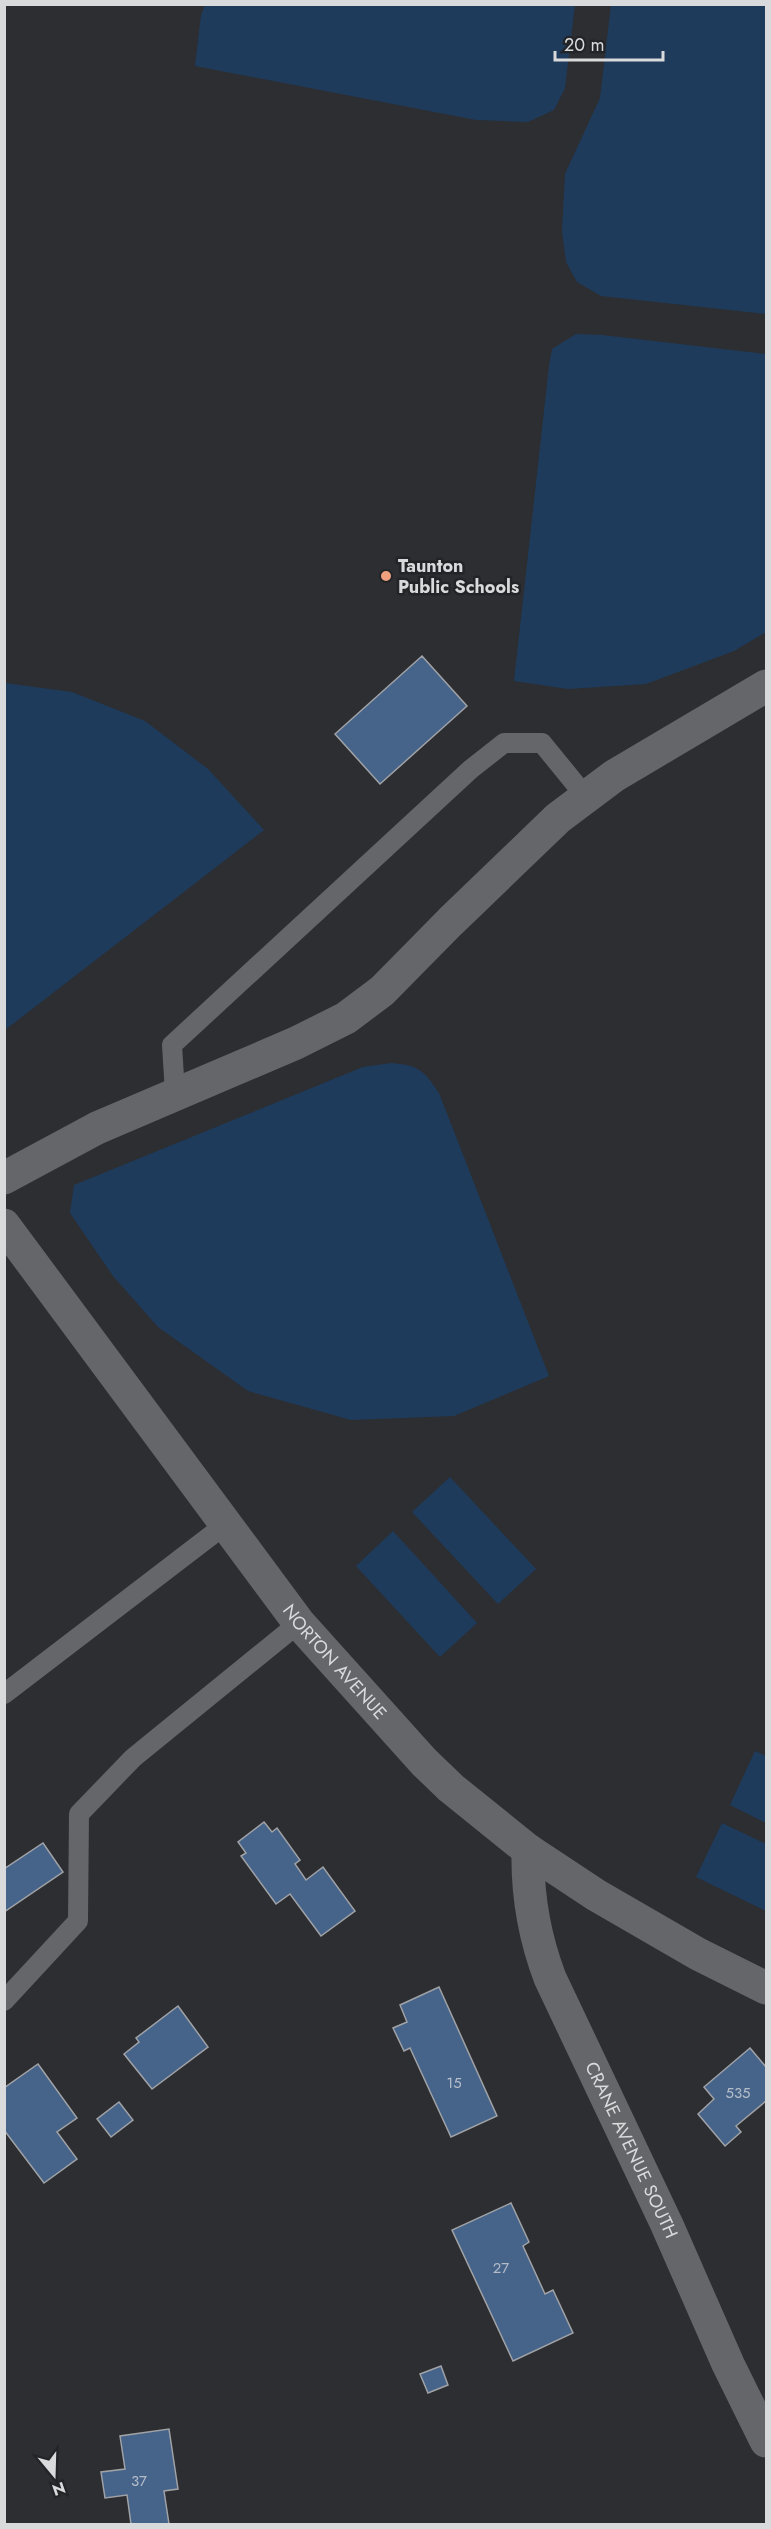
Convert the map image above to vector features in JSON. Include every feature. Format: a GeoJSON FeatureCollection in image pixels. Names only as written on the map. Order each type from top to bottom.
{"type":"FeatureCollection","features":[{"type":"Feature","properties":{"kind":"street"},"geometry":{"type":"LineString","coordinates":[[4,1178],[97,1128],[296,1043],[346,1018],[382,991],[558,818],[615,776],[766,686]]}},
{"type":"Feature","properties":{"kind":"street","name":"NORTON AVENUE"},"geometry":{"type":"LineString","coordinates":[[4,1225],[299,1623],[424,1762],[451,1788],[528,1850],[606,1901],[698,1954],[766,1988]]}},
{"type":"Feature","properties":{"kind":"street","name":"CRANE AVENUE SOUTH"},"geometry":{"type":"LineString","coordinates":[[528,1850],[532,1921],[539,1950],[550,1978],[667,2225],[728,2364],[766,2440]]}},
{"type":"Feature","properties":{"kind":"lane"},"geometry":{"type":"LineString","coordinates":[[175,1093],[172,1045],[471,769],[504,743],[542,743],[586,797]]}},
{"type":"Feature","properties":{"kind":"lane"},"geometry":{"type":"LineString","coordinates":[[4,1694],[226,1524]]}},
{"type":"Feature","properties":{"kind":"lane"},"geometry":{"type":"LineString","coordinates":[[4,2001],[78,1921],[79,1814],[133,1758],[299,1623]]}},
{"type":"Feature","properties":{"kind":"shaded area"},"geometry":{"type":"Polygon","coordinates":[[[205,5],[575,5],[565,88],[554,110],[528,122],[476,120],[195,66],[201,15],[205,5]]]}},
{"type":"Feature","properties":{"kind":"shaded area"},"geometry":{"type":"Polygon","coordinates":[[[611,5],[766,5],[766,314],[601,296],[577,282],[566,262],[562,231],[565,174],[600,98],[611,5]]]}},
{"type":"Feature","properties":{"kind":"shaded area"},"geometry":{"type":"Polygon","coordinates":[[[576,334],[766,354],[766,632],[734,651],[646,684],[568,689],[514,681],[552,349],[576,334]]]}},
{"type":"Feature","properties":{"kind":"shaded area"},"geometry":{"type":"Polygon","coordinates":[[[5,683],[72,692],[145,721],[208,769],[264,830],[5,1030],[5,683]]]}},
{"type":"Feature","properties":{"kind":"shaded area"},"geometry":{"type":"Polygon","coordinates":[[[391,1063],[408,1065],[420,1070],[439,1093],[549,1376],[454,1416],[351,1420],[248,1391],[158,1327],[113,1276],[70,1213],[74,1185],[363,1067],[391,1063]]]}},
{"type":"Feature","properties":{"kind":"shaded area"},"geometry":{"type":"Polygon","coordinates":[[[450,1477],[536,1569],[498,1604],[412,1512],[450,1477]]]}},
{"type":"Feature","properties":{"kind":"shaded area"},"geometry":{"type":"Polygon","coordinates":[[[393,1531],[477,1623],[440,1657],[356,1566],[393,1531]]]}},
{"type":"Feature","properties":{"kind":"shaded area"},"geometry":{"type":"Polygon","coordinates":[[[755,1751],[766,1756],[766,1823],[730,1805],[755,1751]]]}},
{"type":"Feature","properties":{"kind":"shaded area"},"geometry":{"type":"Polygon","coordinates":[[[722,1823],[766,1844],[766,1911],[696,1877],[722,1823]]]}},
{"type":"Feature","properties":{"kind":"building"},"geometry":{"type":"Polygon","coordinates":[[[422,656],[467,706],[380,784],[335,734],[422,656]]]}},
{"type":"Feature","properties":{"kind":"building"},"geometry":{"type":"Polygon","coordinates":[[[264,1822],[272,1832],[277,1828],[300,1860],[295,1864],[306,1880],[323,1867],[355,1911],[321,1936],[290,1894],[276,1904],[241,1856],[246,1853],[238,1842],[264,1822]]]}},
{"type":"Feature","properties":{"kind":"building"},"geometry":{"type":"Polygon","coordinates":[[[43,1843],[63,1872],[4,1912],[4,1869],[43,1843]]]}},
{"type":"Feature","properties":{"kind":"building"},"geometry":{"type":"Polygon","coordinates":[[[439,1987],[497,2116],[451,2137],[410,2048],[404,2051],[393,2028],[407,2022],[400,2005],[439,1987]]]}},
{"type":"Feature","properties":{"kind":"building"},"geometry":{"type":"Polygon","coordinates":[[[178,2006],[208,2047],[152,2089],[124,2054],[139,2042],[136,2038],[178,2006]]]}},
{"type":"Feature","properties":{"kind":"building"},"geometry":{"type":"Polygon","coordinates":[[[750,2048],[766,2067],[766,2101],[736,2126],[741,2132],[725,2146],[698,2114],[714,2099],[704,2087],[750,2048]]]}},
{"type":"Feature","properties":{"kind":"building"},"geometry":{"type":"Polygon","coordinates":[[[38,2064],[77,2118],[57,2132],[77,2159],[44,2183],[4,2130],[4,2088],[38,2064]]]}},
{"type":"Feature","properties":{"kind":"building"},"geometry":{"type":"Polygon","coordinates":[[[119,2102],[133,2120],[111,2137],[97,2119],[119,2102]]]}},
{"type":"Feature","properties":{"kind":"building"},"geometry":{"type":"Polygon","coordinates":[[[511,2203],[529,2242],[523,2246],[545,2294],[553,2290],[573,2333],[513,2361],[452,2230],[511,2203]]]}},
{"type":"Feature","properties":{"kind":"building"},"geometry":{"type":"Polygon","coordinates":[[[441,2366],[448,2385],[428,2393],[420,2374],[441,2366]]]}},
{"type":"Feature","properties":{"kind":"building"},"geometry":{"type":"Polygon","coordinates":[[[169,2429],[178,2489],[164,2491],[169,2524],[131,2524],[127,2495],[105,2498],[101,2472],[125,2469],[120,2436],[169,2429]]]}},
{"type":"Feature","properties":{"kind":"place","name":"Taunton Public Schools"},"geometry":{"type":"Point","coordinates":[386,576]}}]}
